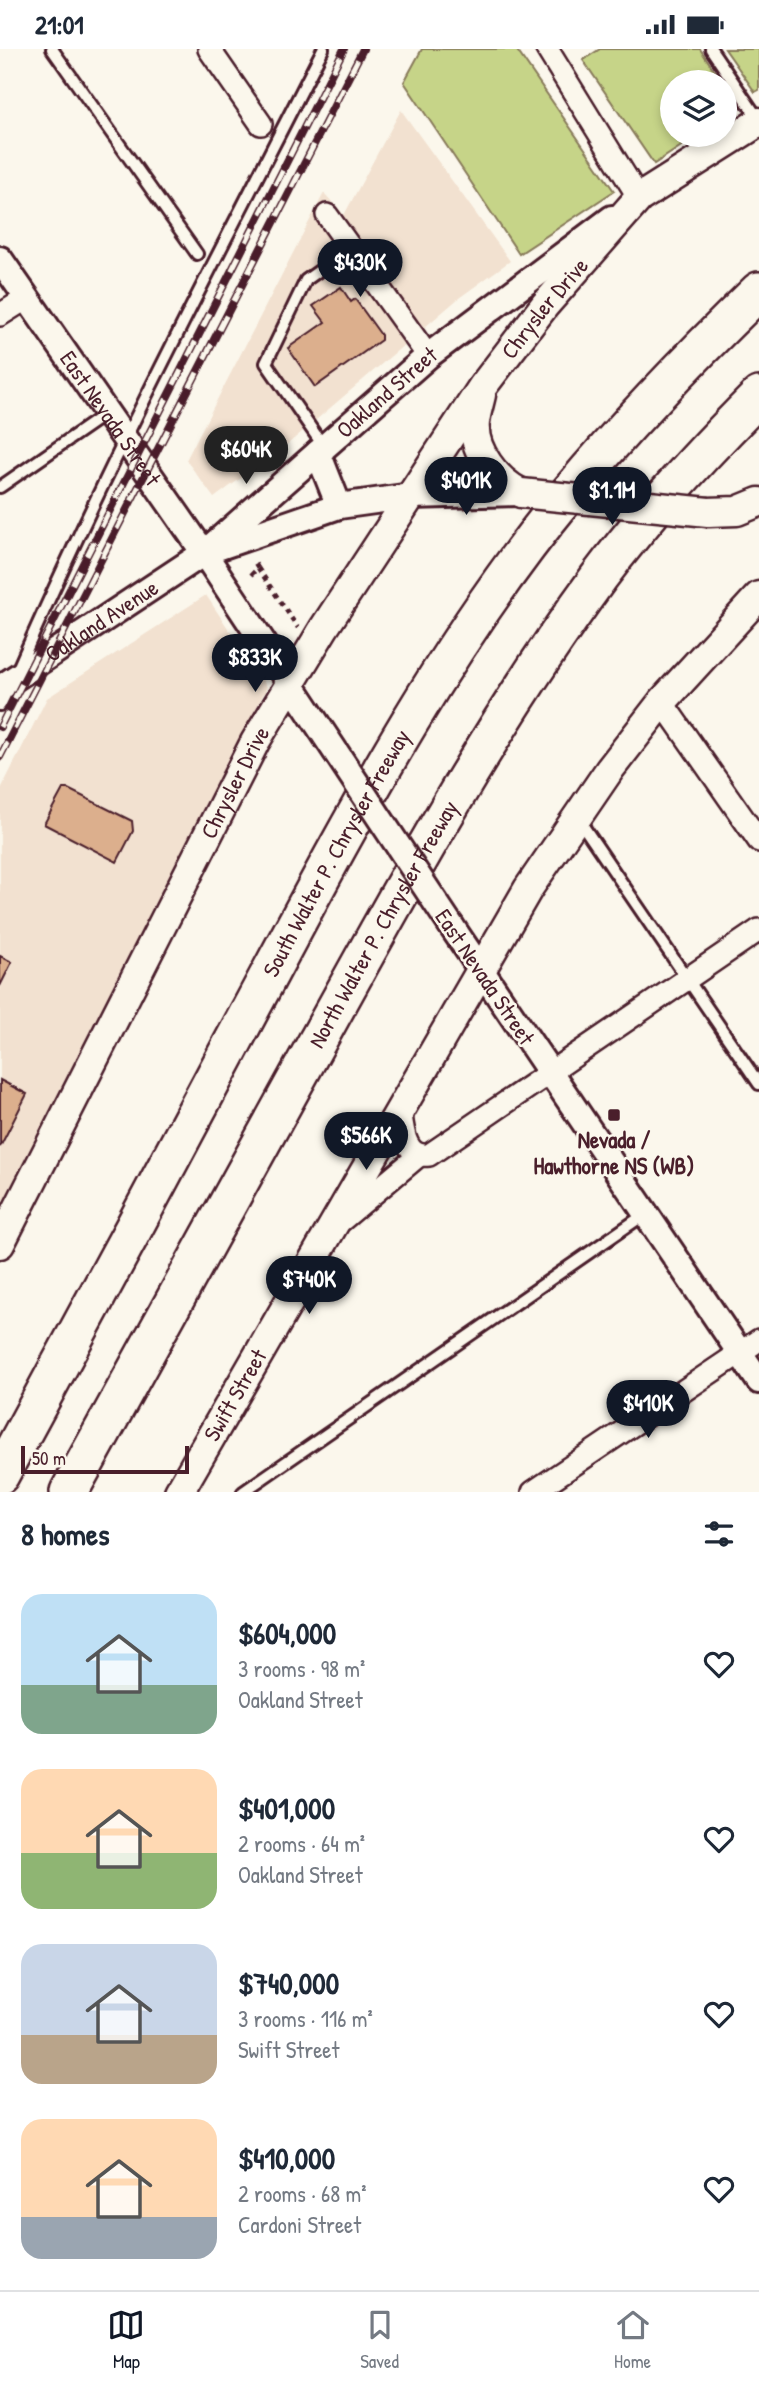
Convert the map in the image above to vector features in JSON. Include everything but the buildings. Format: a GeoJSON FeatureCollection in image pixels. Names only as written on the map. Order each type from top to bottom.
{"type":"FeatureCollection","features":[{"type":"Feature","properties":{"kind":"highway","name":"South Walter P. Chrysler Freeway"},"geometry":{"type":"LineString","coordinates":[[0,1475],[312,895],[397,741],[448,660],[568,494],[667,384],[759,291]]}},
{"type":"Feature","properties":{"kind":"highway","name":"North Walter P. Chrysler Freeway"},"geometry":{"type":"LineString","coordinates":[[69,1492],[401,888],[479,756],[527,681],[600,577],[646,519],[711,445],[759,396]]}},
{"type":"Feature","properties":{"kind":"main road","name":"Chrysler Drive"},"geometry":{"type":"LineString","coordinates":[[0,1244],[255,742],[290,683],[483,386],[545,305],[639,198],[759,121]]}},
{"type":"Feature","properties":{"kind":"main road"},"geometry":{"type":"LineString","coordinates":[[483,386],[474,425],[482,457],[506,485],[521,493],[708,512],[737,510],[759,502]]}},
{"type":"Feature","properties":{"kind":"main road"},"geometry":{"type":"LineString","coordinates":[[481,970],[528,889],[576,816],[662,702],[759,596]]}},
{"type":"Feature","properties":{"kind":"main road","name":"Swift Street"},"geometry":{"type":"LineString","coordinates":[[179,1492],[481,970]]}},
{"type":"Feature","properties":{"kind":"street"},"geometry":{"type":"LineString","coordinates":[[209,49],[261,124]]}},
{"type":"Feature","properties":{"kind":"street"},"geometry":{"type":"LineString","coordinates":[[547,49],[639,198]]}},
{"type":"Feature","properties":{"kind":"street","name":"Oakland Street"},"geometry":{"type":"LineString","coordinates":[[204,553],[428,356],[639,198]]}},
{"type":"Feature","properties":{"kind":"street"},"geometry":{"type":"LineString","coordinates":[[327,215],[428,356]]}},
{"type":"Feature","properties":{"kind":"street","name":"East Nevada Street"},"geometry":{"type":"LineString","coordinates":[[0,259],[204,553],[645,1214],[749,1347],[759,1381]]}},
{"type":"Feature","properties":{"kind":"street"},"geometry":{"type":"LineString","coordinates":[[0,315],[27,298]]}},
{"type":"Feature","properties":{"kind":"street"},"geometry":{"type":"LineString","coordinates":[[321,450],[339,506]]}},
{"type":"Feature","properties":{"kind":"street"},"geometry":{"type":"LineString","coordinates":[[204,553],[339,506],[411,496],[521,493]]}},
{"type":"Feature","properties":{"kind":"street","name":"Oakland Avenue"},"geometry":{"type":"LineString","coordinates":[[7,683],[204,553]]}},
{"type":"Feature","properties":{"kind":"street"},"geometry":{"type":"LineString","coordinates":[[662,702],[759,841]]}},
{"type":"Feature","properties":{"kind":"street"},"geometry":{"type":"LineString","coordinates":[[400,1107],[410,1149],[415,1154],[429,1155],[759,930]]}},
{"type":"Feature","properties":{"kind":"street"},"geometry":{"type":"LineString","coordinates":[[330,1231],[422,1155]]}},
{"type":"Feature","properties":{"kind":"street"},"geometry":{"type":"LineString","coordinates":[[533,1492],[749,1347]]}},
{"type":"Feature","properties":{"kind":"street"},"geometry":{"type":"LineString","coordinates":[[193,1492],[196,1462]]}},
{"type":"Feature","properties":{"kind":"lane"},"geometry":{"type":"LineString","coordinates":[[52,49],[197,254]]}},
{"type":"Feature","properties":{"kind":"lane"},"geometry":{"type":"LineString","coordinates":[[0,705],[7,683],[125,439],[323,49]]}},
{"type":"Feature","properties":{"kind":"lane"},"geometry":{"type":"LineString","coordinates":[[711,49],[759,121]]}},
{"type":"Feature","properties":{"kind":"lane"},"geometry":{"type":"LineString","coordinates":[[321,450],[266,363],[306,279],[351,249]]}},
{"type":"Feature","properties":{"kind":"lane"},"geometry":{"type":"LineString","coordinates":[[0,487],[107,413]]}},
{"type":"Feature","properties":{"kind":"lane"},"geometry":{"type":"LineString","coordinates":[[576,816],[759,1083]]}},
{"type":"Feature","properties":{"kind":"lane"},"geometry":{"type":"LineString","coordinates":[[243,1492],[645,1214]]}},
{"type":"Feature","properties":{"kind":"path"},"geometry":{"type":"LineString","coordinates":[[253,559],[298,628]]}},
{"type":"Feature","properties":{"kind":"path"},"geometry":{"type":"LineString","coordinates":[[251,575],[258,568]]}},
{"type":"Feature","properties":{"kind":"shaded area"},"geometry":{"type":"Polygon","coordinates":[[[401,110],[510,261],[459,298],[289,443],[214,498],[186,460],[324,193],[344,215],[401,110]]]}},
{"type":"Feature","properties":{"kind":"shaded area"},"geometry":{"type":"Polygon","coordinates":[[[206,595],[267,687],[0,1212],[0,791],[47,698],[206,595]]]}},
{"type":"Feature","properties":{"kind":"green space"},"geometry":{"type":"Polygon","coordinates":[[[422,49],[516,49],[614,191],[519,254],[404,82],[422,49]]]}},
{"type":"Feature","properties":{"kind":"green space"},"geometry":{"type":"Polygon","coordinates":[[[600,49],[700,49],[714,70],[660,70],[660,147],[680,147],[654,164],[583,60],[600,49]]]}},
{"type":"Feature","properties":{"kind":"green space"},"geometry":{"type":"Polygon","coordinates":[[[725,49],[759,49],[759,90],[755,92],[725,49]]]}},
{"type":"Feature","properties":{"kind":"railway"},"geometry":{"type":"LineString","coordinates":[[0,727],[344,49]]}},
{"type":"Feature","properties":{"kind":"railway"},"geometry":{"type":"LineString","coordinates":[[0,757],[363,49]]}},
{"type":"Feature","properties":{"kind":"place","name":"Nevada / Hawthorne NS (WB)"},"geometry":{"type":"Point","coordinates":[614,1115]}}]}
